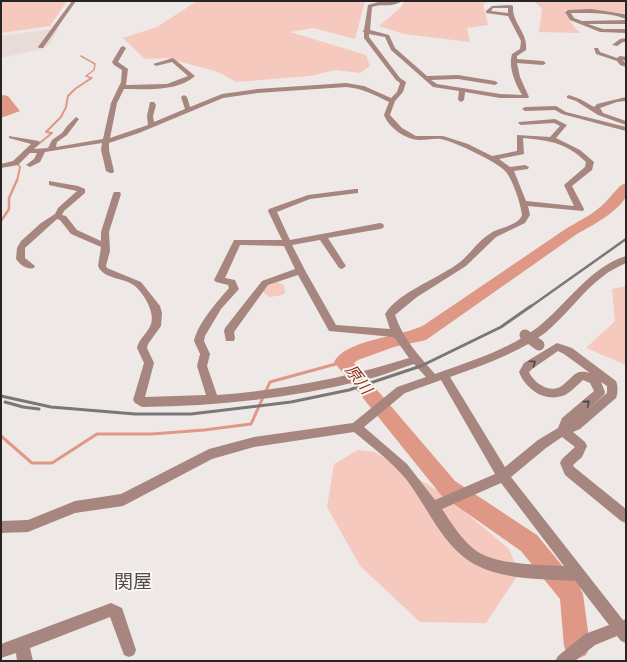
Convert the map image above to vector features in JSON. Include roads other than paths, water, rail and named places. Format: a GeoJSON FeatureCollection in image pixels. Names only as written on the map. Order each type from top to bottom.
{"type":"FeatureCollection","features":[{"type":"Feature","properties":{"kind":"street"},"geometry":{"type":"LineString","coordinates":[[41,47],[74,1]]}},
{"type":"Feature","properties":{"kind":"street"},"geometry":{"type":"LineString","coordinates":[[400,1],[394,4],[379,3],[370,6],[365,31],[366,37],[398,78],[403,82],[400,92],[392,101],[387,115],[395,127],[416,138],[443,137],[502,163],[514,178],[526,215],[525,219],[520,224],[493,235],[458,268],[395,308],[390,314],[397,333],[415,360],[455,392],[503,476],[578,574],[624,630],[590,639],[563,661]]}},
{"type":"Feature","properties":{"kind":"street"},"geometry":{"type":"LineString","coordinates":[[495,160],[495,158],[521,152],[519,136],[528,100],[520,86],[514,61],[514,55],[523,50],[524,41],[510,15],[511,5],[492,8],[488,12],[510,15]]}},
{"type":"Feature","properties":{"kind":"street"},"geometry":{"type":"LineString","coordinates":[[626,18],[622,15],[591,11],[568,12],[572,19],[602,31],[626,31]]}},
{"type":"Feature","properties":{"kind":"street"},"geometry":{"type":"LineString","coordinates":[[580,22],[626,22]]}},
{"type":"Feature","properties":{"kind":"street"},"geometry":{"type":"LineString","coordinates":[[365,31],[387,36],[393,49],[435,86],[500,96],[526,97]]}},
{"type":"Feature","properties":{"kind":"street"},"geometry":{"type":"LineString","coordinates":[[615,45],[622,40],[626,40]]}},
{"type":"Feature","properties":{"kind":"street"},"geometry":{"type":"LineString","coordinates":[[110,171],[105,150],[107,133],[114,103],[124,82],[125,68],[116,64],[115,62],[123,48]]}},
{"type":"Feature","properties":{"kind":"street"},"geometry":{"type":"LineString","coordinates":[[596,49],[598,53],[619,60],[622,64],[626,65]]}},
{"type":"Feature","properties":{"kind":"street"},"geometry":{"type":"LineString","coordinates":[[619,60],[620,58],[626,59]]}},
{"type":"Feature","properties":{"kind":"street"},"geometry":{"type":"LineString","coordinates":[[121,87],[169,86],[182,82],[192,76],[173,60],[156,64]]}},
{"type":"Feature","properties":{"kind":"street"},"geometry":{"type":"LineString","coordinates":[[514,61],[543,63]]}},
{"type":"Feature","properties":{"kind":"street"},"geometry":{"type":"LineString","coordinates":[[426,78],[458,77],[496,83]]}},
{"type":"Feature","properties":{"kind":"street"},"geometry":{"type":"LineString","coordinates":[[28,151],[51,150],[106,141],[151,126],[222,96],[257,91],[330,87],[342,84],[355,86],[392,101]]}},
{"type":"Feature","properties":{"kind":"street"},"geometry":{"type":"LineString","coordinates":[[461,100],[462,90]]}},
{"type":"Feature","properties":{"kind":"street"},"geometry":{"type":"LineString","coordinates":[[184,97],[188,110]]}},
{"type":"Feature","properties":{"kind":"street"},"geometry":{"type":"LineString","coordinates":[[569,98],[578,100],[600,114],[626,123]]}},
{"type":"Feature","properties":{"kind":"street"},"geometry":{"type":"LineString","coordinates":[[600,114],[597,108],[599,105],[626,99]]}},
{"type":"Feature","properties":{"kind":"street"},"geometry":{"type":"LineString","coordinates":[[151,126],[150,116],[153,105],[152,103]]}},
{"type":"Feature","properties":{"kind":"street"},"geometry":{"type":"LineString","coordinates":[[525,109],[556,108],[564,113],[626,129]]}},
{"type":"Feature","properties":{"kind":"street"},"geometry":{"type":"LineString","coordinates":[[51,150],[54,141],[65,134],[68,127],[76,119]]}},
{"type":"Feature","properties":{"kind":"street"},"geometry":{"type":"LineString","coordinates":[[522,123],[555,121],[564,124],[552,139]]}},
{"type":"Feature","properties":{"kind":"street"},"geometry":{"type":"LineString","coordinates":[[519,136],[559,141],[584,156],[590,162],[589,168],[568,185],[580,209],[523,203]]}},
{"type":"Feature","properties":{"kind":"street"},"geometry":{"type":"LineString","coordinates":[[1,166],[15,163],[36,144],[11,137]]}},
{"type":"Feature","properties":{"kind":"street"},"geometry":{"type":"LineString","coordinates":[[30,166],[37,160],[42,151]]}},
{"type":"Feature","properties":{"kind":"street"},"geometry":{"type":"LineString","coordinates":[[508,170],[525,166]]}},
{"type":"Feature","properties":{"kind":"street"},"geometry":{"type":"LineString","coordinates":[[31,266],[24,263],[20,259],[21,248],[44,224],[58,216],[61,210],[82,191],[78,188],[52,183]]}},
{"type":"Feature","properties":{"kind":"street"},"geometry":{"type":"LineString","coordinates":[[355,191],[308,197],[272,210],[300,271],[333,328],[397,333]]}},
{"type":"Feature","properties":{"kind":"street"},"geometry":{"type":"LineString","coordinates":[[116,194],[105,232],[106,246],[102,266],[104,270],[138,284],[155,306],[157,313],[156,326],[143,342],[142,348],[148,363],[139,400],[142,402],[212,400],[297,389],[350,379],[415,360]]}},
{"type":"Feature","properties":{"kind":"street"},"geometry":{"type":"LineString","coordinates":[[58,216],[63,218],[74,232],[106,246]]}},
{"type":"Feature","properties":{"kind":"street"},"geometry":{"type":"LineString","coordinates":[[212,400],[211,391],[202,366],[205,354],[199,341],[200,336],[218,307],[234,289],[232,282],[219,280],[237,242],[288,243],[380,226]]}},
{"type":"Feature","properties":{"kind":"street"},"geometry":{"type":"LineString","coordinates":[[324,237],[342,266]]}},
{"type":"Feature","properties":{"kind":"street"},"geometry":{"type":"LineString","coordinates":[[1,527],[28,526],[75,507],[123,500],[209,454],[254,442],[356,427],[401,390],[489,359],[524,341],[541,330],[561,313],[599,274],[626,259]]}},
{"type":"Feature","properties":{"kind":"street"},"geometry":{"type":"LineString","coordinates":[[230,338],[229,331],[265,283],[300,271]]}},
{"type":"Feature","properties":{"kind":"street"},"geometry":{"type":"LineString","coordinates":[[525,335],[539,345]]}},
{"type":"Feature","properties":{"kind":"street"},"geometry":{"type":"LineString","coordinates":[[433,507],[503,476],[542,444],[562,431],[576,426],[612,395],[612,384],[568,351],[557,347],[528,366],[524,372],[526,380],[548,393],[562,392],[581,376],[590,376],[598,382],[600,392],[566,421],[562,431]]}},
{"type":"Feature","properties":{"kind":"street"},"geometry":{"type":"LineString","coordinates":[[356,427],[416,482],[464,549],[481,561],[509,567],[578,574]]}},
{"type":"Feature","properties":{"kind":"street"},"geometry":{"type":"LineString","coordinates":[[562,431],[572,437],[580,446],[578,453],[566,463],[569,471],[626,517]]}},
{"type":"Feature","properties":{"kind":"street"},"geometry":{"type":"LineString","coordinates":[[1,651],[111,610],[117,613],[129,650]]}},
{"type":"Feature","properties":{"kind":"street"},"geometry":{"type":"LineString","coordinates":[[22,644],[25,661]]}},
{"type":"Feature","properties":{"kind":"waterway"},"geometry":{"type":"LineString","coordinates":[[81,56],[95,64],[94,70],[86,76],[92,78],[90,79]]}},
{"type":"Feature","properties":{"kind":"waterway"},"geometry":{"type":"LineString","coordinates":[[36,146],[52,133],[46,132],[61,117],[66,107],[68,96],[75,89],[90,79]]}},
{"type":"Feature","properties":{"kind":"waterway"},"geometry":{"type":"LineString","coordinates":[[17,163],[20,167],[17,181]]}},
{"type":"Feature","properties":{"kind":"waterway"},"geometry":{"type":"LineString","coordinates":[[1,221],[9,209],[9,198],[17,180]]}},
{"type":"Feature","properties":{"kind":"waterway","name":"原川"},"geometry":{"type":"LineString","coordinates":[[577,646],[571,594],[529,543],[448,488],[343,362],[352,355],[392,341],[420,335],[430,329],[572,231],[597,217],[612,204],[626,187]]}},
{"type":"Feature","properties":{"kind":"waterway"},"geometry":{"type":"LineString","coordinates":[[1,436],[32,463],[52,463],[97,434],[152,434],[204,430],[251,424],[270,382],[343,362]]}},
{"type":"Feature","properties":{"kind":"railway"},"geometry":{"type":"LineString","coordinates":[[530,307],[626,239]]}},
{"type":"Feature","properties":{"kind":"railway"},"geometry":{"type":"LineString","coordinates":[[1,396],[51,407],[135,414],[191,414],[291,402],[349,390],[421,366],[501,327],[531,306]]}},
{"type":"Feature","properties":{"kind":"railway"},"geometry":{"type":"LineString","coordinates":[[5,402],[23,407],[39,409]]}},
{"type":"Feature","properties":{"kind":"district","name":"関屋"},"geometry":{"type":"Point","coordinates":[133,581]}}]}
